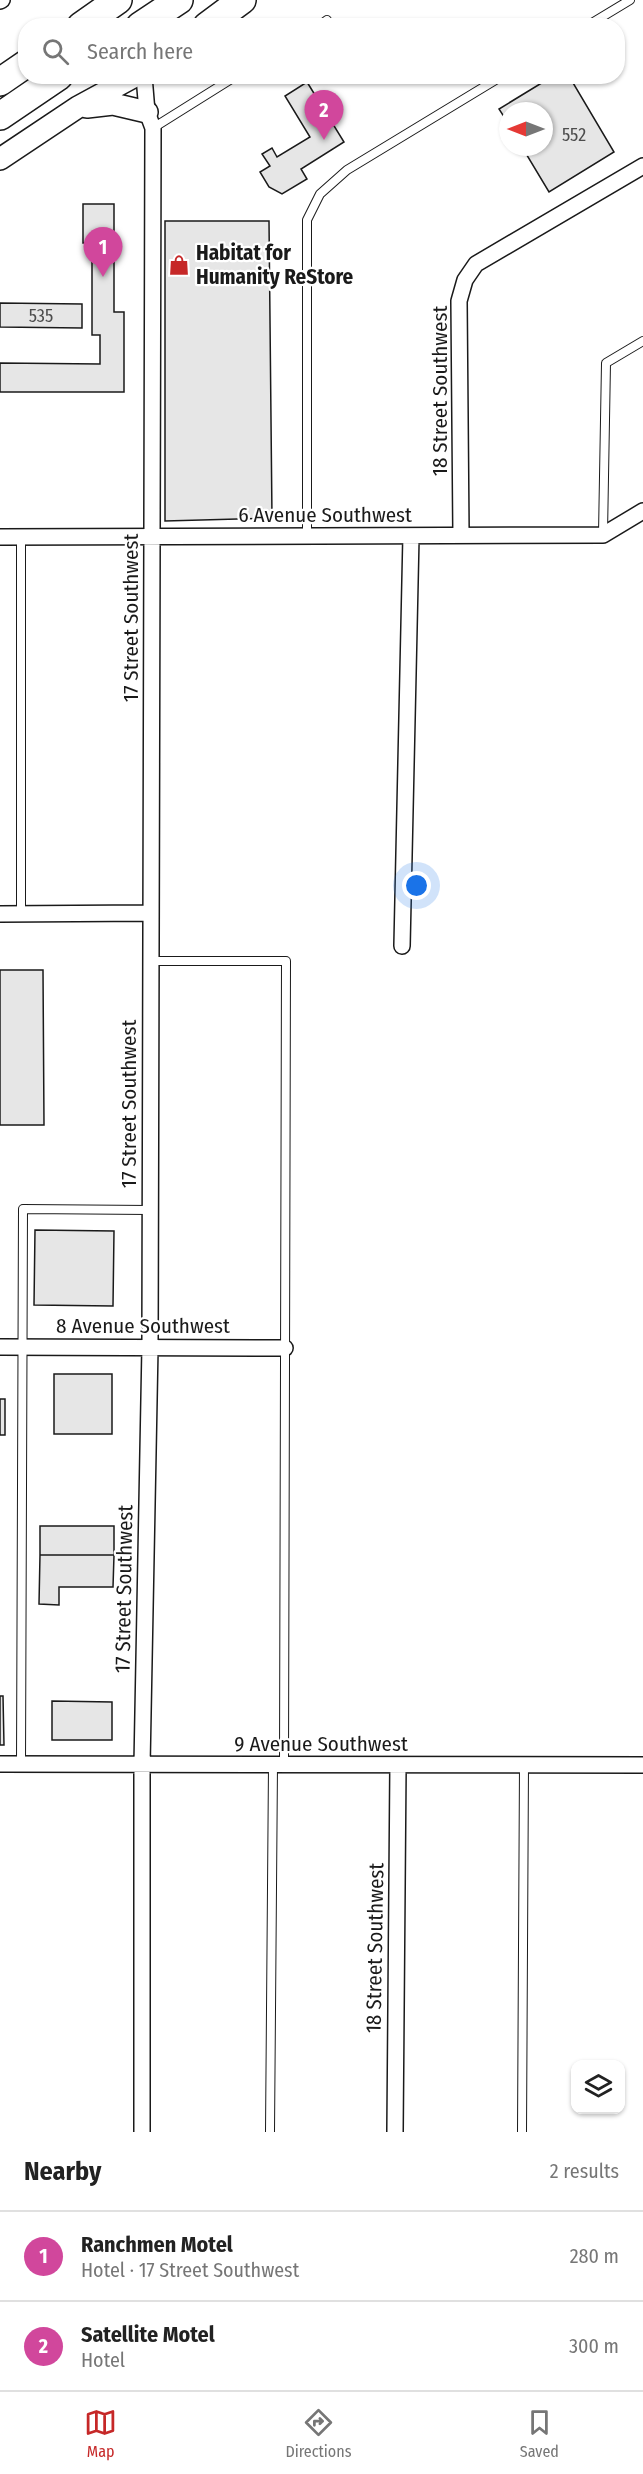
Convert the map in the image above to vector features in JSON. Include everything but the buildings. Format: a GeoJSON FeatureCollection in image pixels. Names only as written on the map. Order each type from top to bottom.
{"type":"FeatureCollection","features":[{"type":"Feature","properties":{"kind":"highway"},"geometry":{"type":"LineString","coordinates":[[92,18],[118,0]]}},
{"type":"Feature","properties":{"kind":"highway"},"geometry":{"type":"LineString","coordinates":[[152,18],[179,0]]}},
{"type":"Feature","properties":{"kind":"highway"},"geometry":{"type":"LineString","coordinates":[[218,18],[242,0]]}},
{"type":"Feature","properties":{"kind":"highway"},"geometry":{"type":"LineString","coordinates":[[0,82],[18,70]]}},
{"type":"Feature","properties":{"kind":"highway"},"geometry":{"type":"LineString","coordinates":[[0,116],[47,84]]}},
{"type":"Feature","properties":{"kind":"street"},"geometry":{"type":"LineString","coordinates":[[0,159],[78,107],[120,84]]}},
{"type":"Feature","properties":{"kind":"street","name":"17 Street Southwest"},"geometry":{"type":"LineString","coordinates":[[142,2132],[142,1766],[150,1347],[152,537],[150,120],[145,84]]}},
{"type":"Feature","properties":{"kind":"street"},"geometry":{"type":"LineString","coordinates":[[78,107],[113,104],[150,120]]}},
{"type":"Feature","properties":{"kind":"street","name":"18 Street Southwest"},"geometry":{"type":"LineString","coordinates":[[461,535],[459,301],[465,280],[476,264],[643,165]]}},
{"type":"Feature","properties":{"kind":"street"},"geometry":{"type":"LineString","coordinates":[[603,535],[643,511]]}},
{"type":"Feature","properties":{"kind":"street","name":"6 Avenue Southwest"},"geometry":{"type":"LineString","coordinates":[[0,537],[603,535]]}},
{"type":"Feature","properties":{"kind":"street"},"geometry":{"type":"LineString","coordinates":[[402,946],[411,536]]}},
{"type":"Feature","properties":{"kind":"street"},"geometry":{"type":"LineString","coordinates":[[0,914],[151,913]]}},
{"type":"Feature","properties":{"kind":"street","name":"8 Avenue Southwest"},"geometry":{"type":"LineString","coordinates":[[0,1347],[285,1348]]}},
{"type":"Feature","properties":{"kind":"street","name":"9 Avenue Southwest"},"geometry":{"type":"LineString","coordinates":[[0,1764],[643,1765]]}},
{"type":"Feature","properties":{"kind":"street","name":"18 Street Southwest"},"geometry":{"type":"LineString","coordinates":[[394,2132],[398,1765]]}},
{"type":"Feature","properties":{"kind":"lane"},"geometry":{"type":"LineString","coordinates":[[600,18],[630,0]]}},
{"type":"Feature","properties":{"kind":"lane"},"geometry":{"type":"LineString","coordinates":[[150,120],[220,84]]}},
{"type":"Feature","properties":{"kind":"lane"},"geometry":{"type":"LineString","coordinates":[[307,536],[307,220],[320,194],[347,170],[489,84]]}},
{"type":"Feature","properties":{"kind":"lane"},"geometry":{"type":"LineString","coordinates":[[603,535],[606,363],[643,341]]}},
{"type":"Feature","properties":{"kind":"lane"},"geometry":{"type":"LineString","coordinates":[[21,537],[21,914]]}},
{"type":"Feature","properties":{"kind":"lane"},"geometry":{"type":"LineString","coordinates":[[151,961],[286,961],[285,1348],[279,1765],[270,2132]]}},
{"type":"Feature","properties":{"kind":"lane"},"geometry":{"type":"LineString","coordinates":[[21,1764],[23,1209],[150,1210]]}},
{"type":"Feature","properties":{"kind":"lane"},"geometry":{"type":"LineString","coordinates":[[522,2132],[524,1765]]}},
{"type":"Feature","properties":{"kind":"place","name":"Satellite Motel"},"geometry":{"type":"Point","coordinates":[324,140]}},
{"type":"Feature","properties":{"kind":"place","name":"Habitat for Humanity ReStore"},"geometry":{"type":"Point","coordinates":[179,265]}},
{"type":"Feature","properties":{"kind":"place","name":"Ranchmen Motel"},"geometry":{"type":"Point","coordinates":[103,277]}}]}
